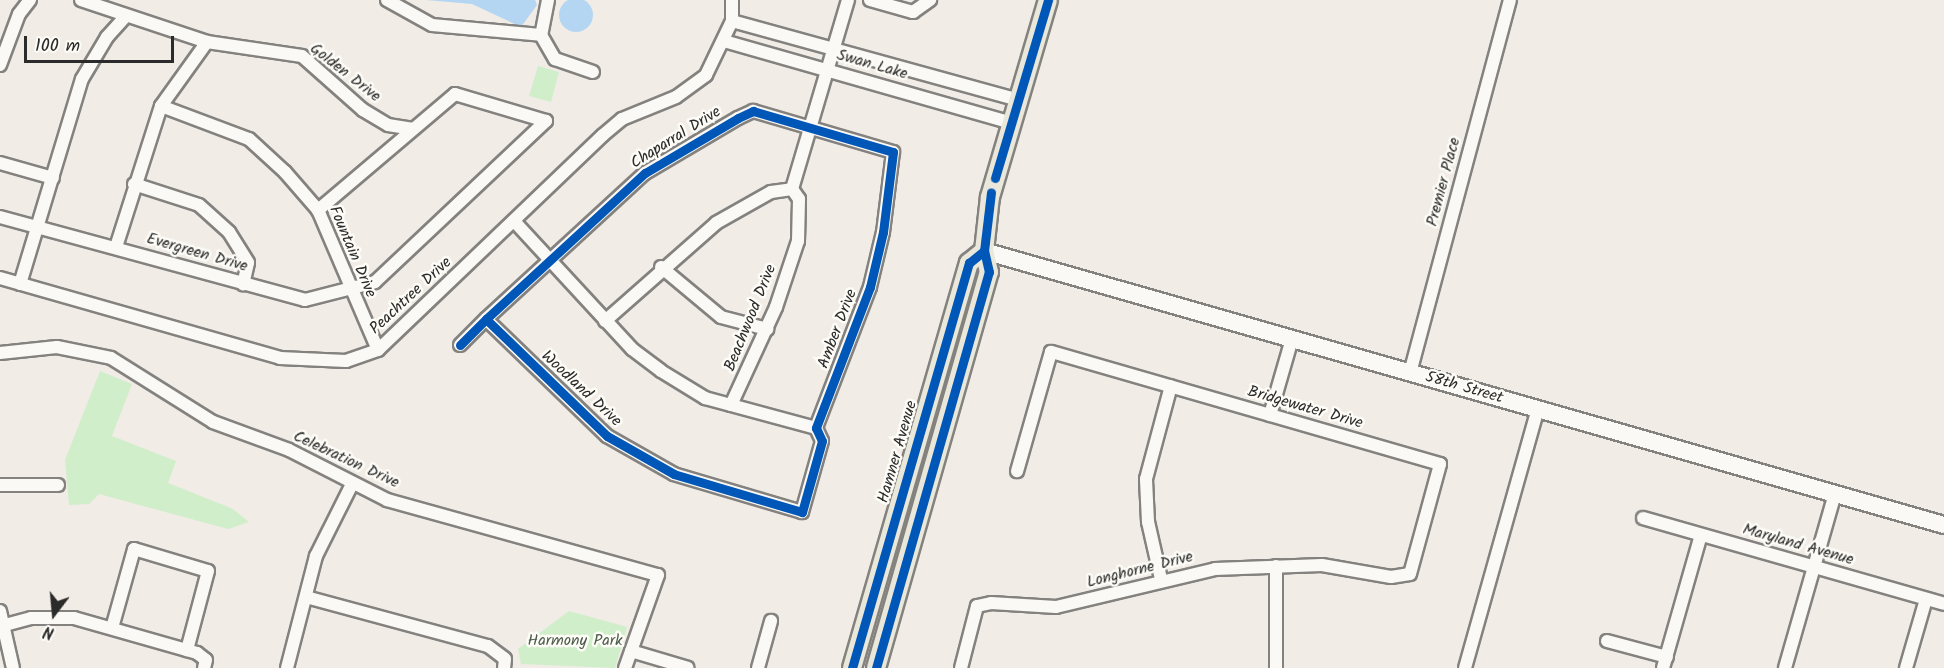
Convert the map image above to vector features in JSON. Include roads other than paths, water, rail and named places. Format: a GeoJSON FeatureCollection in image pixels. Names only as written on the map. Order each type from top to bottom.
{"type":"FeatureCollection","features":[{"type":"Feature","properties":{"kind":"main road"},"geometry":{"type":"LineString","coordinates":[[876,668],[989,272],[984,251],[990,197],[1048,0]]}},
{"type":"Feature","properties":{"kind":"main road","name":"Hamner Avenue"},"geometry":{"type":"LineString","coordinates":[[852,668],[969,263],[984,251]]}},
{"type":"Feature","properties":{"kind":"street"},"geometry":{"type":"LineString","coordinates":[[1,56],[19,14],[30,0]]}},
{"type":"Feature","properties":{"kind":"street","name":"Golden Drive"},"geometry":{"type":"LineString","coordinates":[[81,0],[207,42],[302,56],[363,110],[388,125],[412,129]]}},
{"type":"Feature","properties":{"kind":"street"},"geometry":{"type":"LineString","coordinates":[[387,0],[432,25],[541,35]]}},
{"type":"Feature","properties":{"kind":"street"},"geometry":{"type":"LineString","coordinates":[[548,0],[541,35],[555,59],[593,72]]}},
{"type":"Feature","properties":{"kind":"street","name":"Peachtree Drive"},"geometry":{"type":"LineString","coordinates":[[0,278],[280,358],[346,361],[378,350],[622,119],[676,97],[706,75],[732,21],[732,0]]}},
{"type":"Feature","properties":{"kind":"street"},"geometry":{"type":"LineString","coordinates":[[605,321],[661,267],[716,223],[771,192],[792,189],[848,0]]}},
{"type":"Feature","properties":{"kind":"street"},"geometry":{"type":"LineString","coordinates":[[870,0],[913,12],[930,0]]}},
{"type":"Feature","properties":{"kind":"street","name":"Premier Place"},"geometry":{"type":"LineString","coordinates":[[1410,373],[1509,0]]}},
{"type":"Feature","properties":{"kind":"street"},"geometry":{"type":"LineString","coordinates":[[20,284],[36,227],[90,61],[126,16]]}},
{"type":"Feature","properties":{"kind":"street","name":"Swan Lake"},"geometry":{"type":"LineString","coordinates":[[732,21],[1018,100]]}},
{"type":"Feature","properties":{"kind":"street","name":"Swan Lake"},"geometry":{"type":"LineString","coordinates":[[724,41],[1011,123]]}},
{"type":"Feature","properties":{"kind":"street"},"geometry":{"type":"LineString","coordinates":[[116,247],[134,184],[161,106],[207,42]]}},
{"type":"Feature","properties":{"kind":"street","name":"Evergreen Drive"},"geometry":{"type":"LineString","coordinates":[[0,217],[305,300],[348,286],[375,282],[546,121],[455,94],[412,129]]}},
{"type":"Feature","properties":{"kind":"street","name":"Fountain Drive"},"geometry":{"type":"LineString","coordinates":[[161,106],[249,139],[318,210],[348,286],[378,350]]}},
{"type":"Feature","properties":{"kind":"street","name":"Chaparral Drive"},"geometry":{"type":"LineString","coordinates":[[460,345],[645,173],[738,117],[753,111],[893,152]]}},
{"type":"Feature","properties":{"kind":"street"},"geometry":{"type":"LineString","coordinates":[[318,210],[412,129]]}},
{"type":"Feature","properties":{"kind":"street","name":"Amber Drive"},"geometry":{"type":"LineString","coordinates":[[802,512],[822,441],[816,428],[870,287],[883,232],[893,152]]}},
{"type":"Feature","properties":{"kind":"street"},"geometry":{"type":"LineString","coordinates":[[0,163],[53,178]]}},
{"type":"Feature","properties":{"kind":"street"},"geometry":{"type":"LineString","coordinates":[[134,184],[199,205],[229,232],[248,262],[243,284]]}},
{"type":"Feature","properties":{"kind":"street","name":"Beachwood Drive"},"geometry":{"type":"LineString","coordinates":[[731,405],[767,329],[798,241],[800,199],[792,189]]}},
{"type":"Feature","properties":{"kind":"street"},"geometry":{"type":"LineString","coordinates":[[514,221],[605,321],[661,371],[705,398],[816,428]]}},
{"type":"Feature","properties":{"kind":"street","name":"58th Street"},"geometry":{"type":"LineString","coordinates":[[984,251],[1944,525]]}},
{"type":"Feature","properties":{"kind":"street"},"geometry":{"type":"LineString","coordinates":[[661,267],[721,317],[767,329]]}},
{"type":"Feature","properties":{"kind":"street","name":"Woodland Drive"},"geometry":{"type":"LineString","coordinates":[[486,319],[607,436],[674,474],[802,512]]}},
{"type":"Feature","properties":{"kind":"street"},"geometry":{"type":"LineString","coordinates":[[1270,415],[1292,339]]}},
{"type":"Feature","properties":{"kind":"street","name":"Celebration Drive"},"geometry":{"type":"LineString","coordinates":[[0,353],[57,347],[111,358],[213,422],[289,450],[387,500],[658,575],[631,651]]}},
{"type":"Feature","properties":{"kind":"street","name":"Bridgewater Drive"},"geometry":{"type":"LineString","coordinates":[[1017,471],[1051,352],[1440,464],[1410,574]]}},
{"type":"Feature","properties":{"kind":"street"},"geometry":{"type":"LineString","coordinates":[[1161,579],[1148,522],[1146,479],[1171,386]]}},
{"type":"Feature","properties":{"kind":"street"},"geometry":{"type":"LineString","coordinates":[[1465,668],[1538,409]]}},
{"type":"Feature","properties":{"kind":"street"},"geometry":{"type":"LineString","coordinates":[[0,485],[58,484]]}},
{"type":"Feature","properties":{"kind":"street"},"geometry":{"type":"LineString","coordinates":[[287,668],[316,556],[352,484]]}},
{"type":"Feature","properties":{"kind":"street"},"geometry":{"type":"LineString","coordinates":[[1785,668],[1835,494]]}},
{"type":"Feature","properties":{"kind":"street","name":"Maryland Avenue"},"geometry":{"type":"LineString","coordinates":[[1643,518],[1944,604]]}},
{"type":"Feature","properties":{"kind":"street"},"geometry":{"type":"LineString","coordinates":[[1607,641],[1665,662],[1701,535]]}},
{"type":"Feature","properties":{"kind":"street"},"geometry":{"type":"LineString","coordinates":[[112,628],[134,549],[208,571],[187,650]]}},
{"type":"Feature","properties":{"kind":"street"},"geometry":{"type":"LineString","coordinates":[[1276,566],[1276,668]]}},
{"type":"Feature","properties":{"kind":"street","name":"Longhorne Drive"},"geometry":{"type":"LineString","coordinates":[[961,668],[978,606],[1056,607],[1161,579],[1215,569],[1276,566],[1410,574]]}},
{"type":"Feature","properties":{"kind":"street"},"geometry":{"type":"LineString","coordinates":[[306,597],[488,646],[505,663]]}},
{"type":"Feature","properties":{"kind":"street"},"geometry":{"type":"LineString","coordinates":[[1906,668],[1926,599]]}},
{"type":"Feature","properties":{"kind":"street"},"geometry":{"type":"LineString","coordinates":[[0,611],[13,668]]}},
{"type":"Feature","properties":{"kind":"street"},"geometry":{"type":"LineString","coordinates":[[4,632],[59,617],[112,628],[187,650],[205,664]]}},
{"type":"Feature","properties":{"kind":"street"},"geometry":{"type":"LineString","coordinates":[[758,668],[771,621]]}},
{"type":"Feature","properties":{"kind":"street"},"geometry":{"type":"LineString","coordinates":[[626,668],[631,651],[688,668]]}},
{"type":"Feature","properties":{"kind":"water"},"geometry":{"type":"Polygon","coordinates":[[[576,-2],[588,3],[593,15],[588,27],[576,32],[564,27],[559,15],[564,3],[576,-2]]]}},
{"type":"Feature","properties":{"kind":"water"},"geometry":{"type":"Polygon","coordinates":[[[426,0],[535,0],[537,5],[521,27],[472,4],[426,0]]]}},
{"type":"Feature","properties":{"kind":"park label","name":"Harmony Park"},"geometry":{"type":"Point","coordinates":[575,641]}}]}
